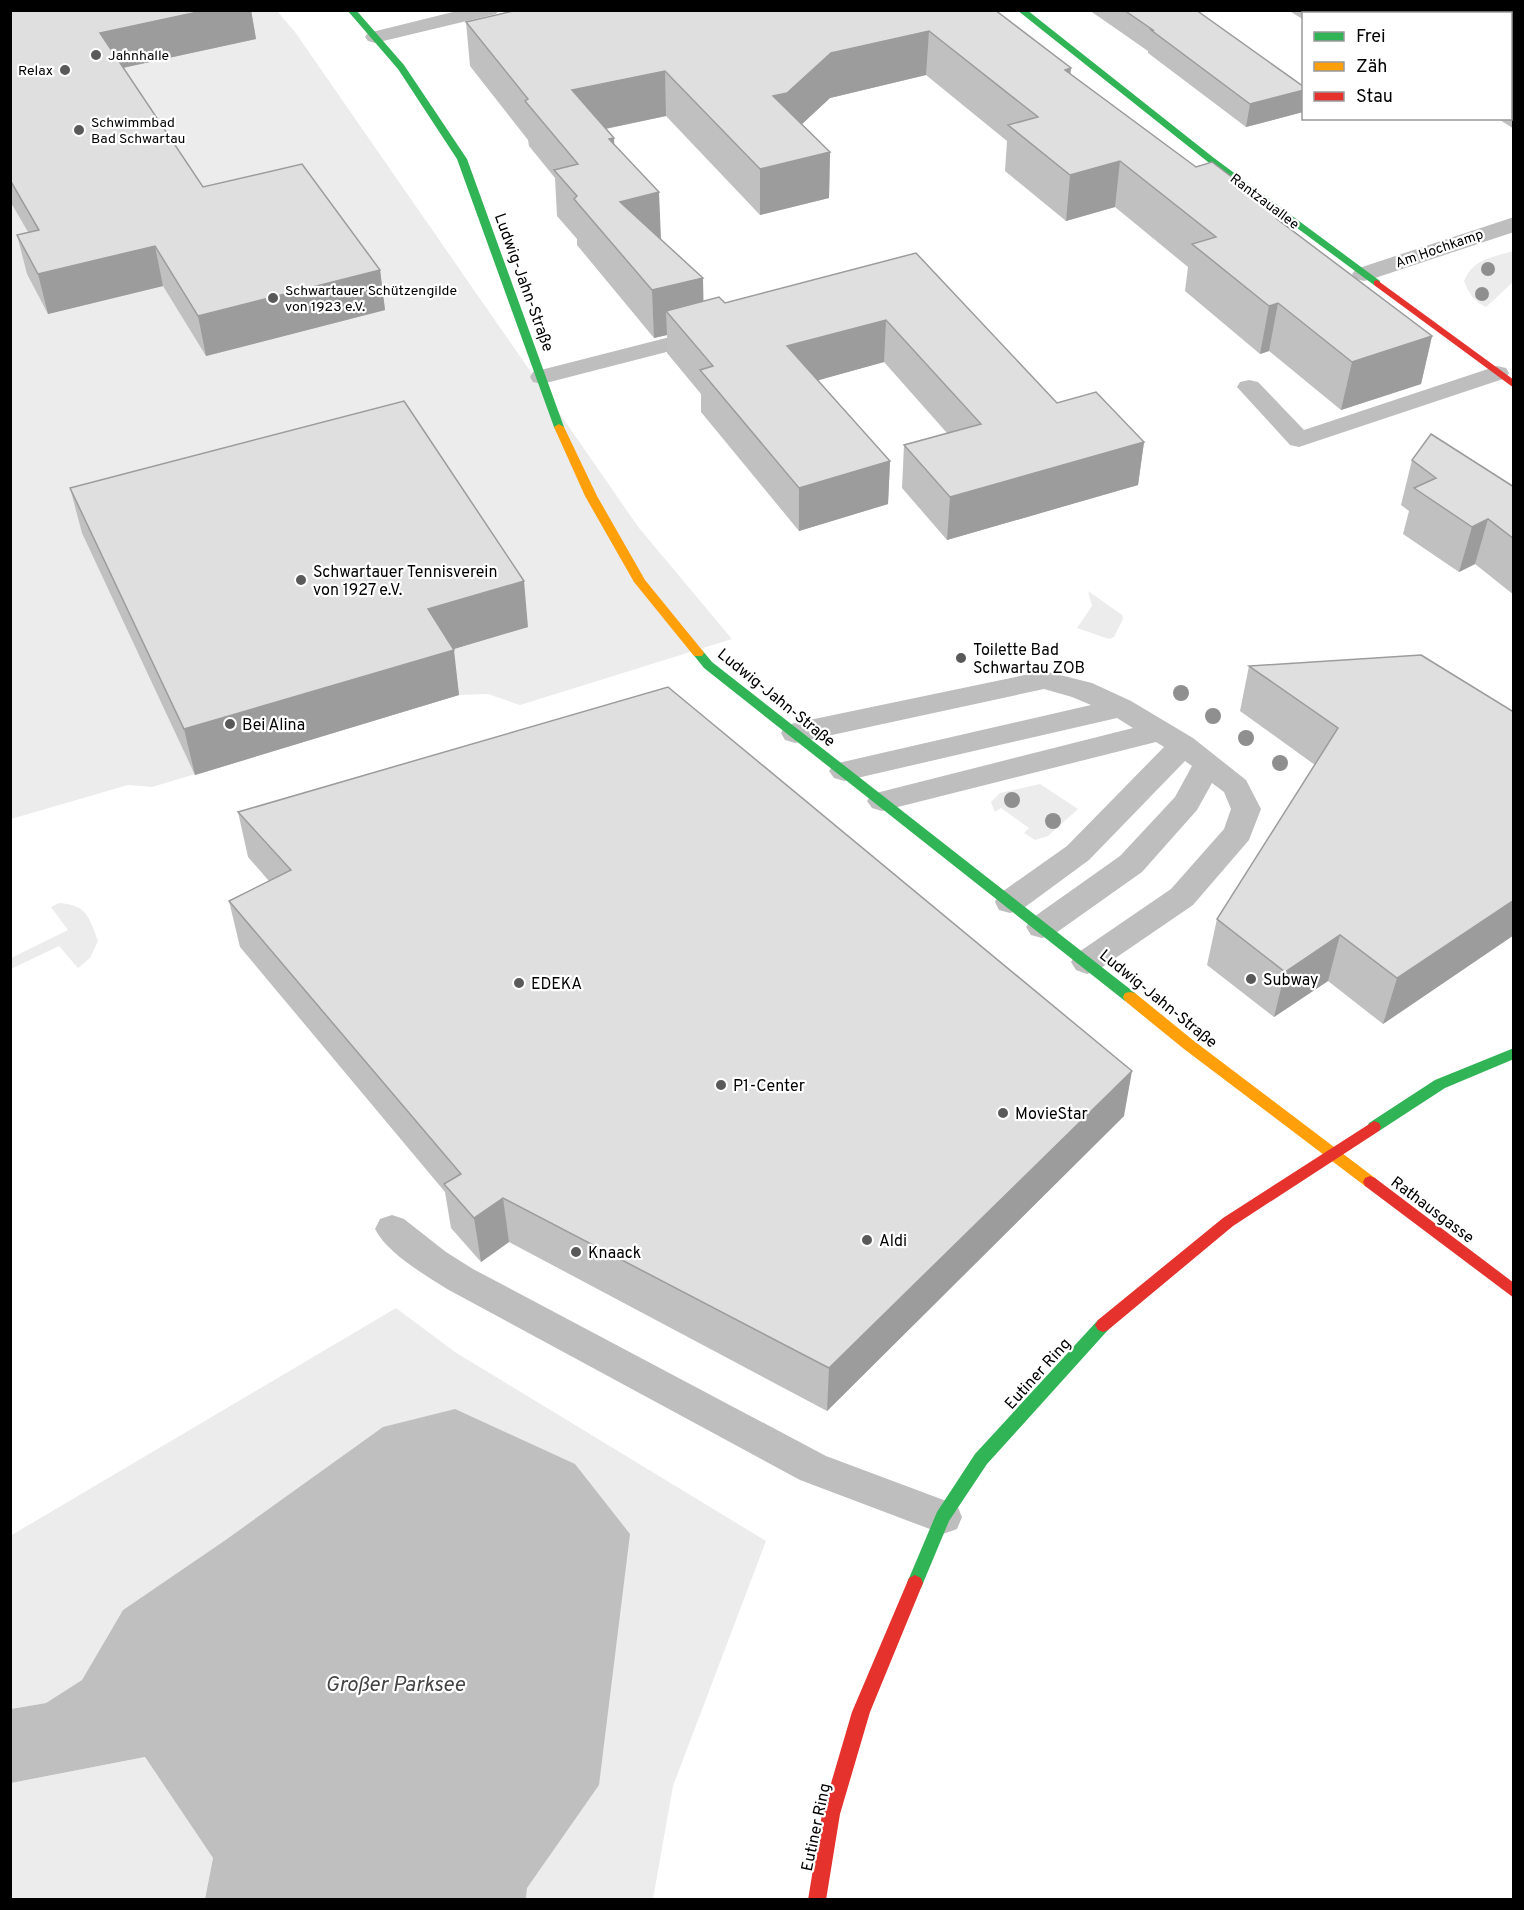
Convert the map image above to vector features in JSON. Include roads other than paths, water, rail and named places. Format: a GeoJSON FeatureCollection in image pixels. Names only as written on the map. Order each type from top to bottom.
{"type":"FeatureCollection","features":[{"type":"Feature","properties":{"kind":"street","name":"Ludwig-Jahn-Straße"},"geometry":{"type":"LineString","coordinates":[[351,10],[401,67],[462,159],[559,428],[591,496],[640,582],[708,665],[1087,962],[1189,1046],[1332,1154]]}},
{"type":"Feature","properties":{"kind":"street"},"geometry":{"type":"LineString","coordinates":[[375,37],[489,10]]}},
{"type":"Feature","properties":{"kind":"street","name":"Rantzauallee"},"geometry":{"type":"LineString","coordinates":[[1021,10],[1210,160],[1505,379]]}},
{"type":"Feature","properties":{"kind":"street","name":"Am Hochkamp"},"geometry":{"type":"LineString","coordinates":[[1364,274],[1514,224]]}},
{"type":"Feature","properties":{"kind":"street","name":"Eutiner Ring"},"geometry":{"type":"LineString","coordinates":[[817,1899],[831,1814],[861,1712],[943,1517],[981,1460],[1105,1323],[1228,1222],[1440,1084],[1514,1053]]}},
{"type":"Feature","properties":{"kind":"street","name":"Rathausgasse"},"geometry":{"type":"LineString","coordinates":[[1332,1154],[1514,1292]]}},
{"type":"Feature","properties":{"kind":"lane"},"geometry":{"type":"LineString","coordinates":[[542,377],[735,328]]}},
{"type":"Feature","properties":{"kind":"lane"},"geometry":{"type":"LineString","coordinates":[[1249,387],[1299,440],[1505,379]]}},
{"type":"Feature","properties":{"kind":"lane"},"geometry":{"type":"LineString","coordinates":[[795,733],[1044,680],[1082,690],[1121,708],[1208,762],[1236,788],[1246,809],[1238,832],[1182,897],[1087,962]]}},
{"type":"Feature","properties":{"kind":"lane"},"geometry":{"type":"LineString","coordinates":[[844,771],[1121,708]]}},
{"type":"Feature","properties":{"kind":"lane"},"geometry":{"type":"LineString","coordinates":[[882,801],[1172,738]]}},
{"type":"Feature","properties":{"kind":"lane"},"geometry":{"type":"LineString","coordinates":[[1010,902],[1078,853],[1172,738]]}},
{"type":"Feature","properties":{"kind":"lane"},"geometry":{"type":"LineString","coordinates":[[1042,927],[1131,864],[1187,802],[1208,762]]}},
{"type":"Feature","properties":{"kind":"lane"},"geometry":{"type":"LineString","coordinates":[[392,1229],[432,1262],[460,1279],[813,1468],[943,1517]]}},
{"type":"Feature","properties":{"kind":"water","name":"Großer Parksee"},"geometry":{"type":"Polygon","coordinates":[[[455,1409],[575,1464],[630,1534],[599,1785],[527,1888],[526,1899],[205,1899],[213,1858],[145,1757],[11,1783],[11,1709],[46,1703],[82,1680],[123,1610],[383,1427],[455,1409]]]}},
{"type":"Feature","properties":{"kind":"place","name":"Jahnhalle"},"geometry":{"type":"Point","coordinates":[96,55]}},
{"type":"Feature","properties":{"kind":"place","name":"Relax"},"geometry":{"type":"Point","coordinates":[65,70]}},
{"type":"Feature","properties":{"kind":"place","name":"Schwimmbad Bad Schwartau"},"geometry":{"type":"Point","coordinates":[79,130]}},
{"type":"Feature","properties":{"kind":"place","name":"Schwartauer Schützengilde von 1923 e.V."},"geometry":{"type":"Point","coordinates":[273,298]}},
{"type":"Feature","properties":{"kind":"place","name":"Schwartauer Tennisverein von 1927 e.V."},"geometry":{"type":"Point","coordinates":[301,580]}},
{"type":"Feature","properties":{"kind":"place","name":"Toilette Bad Schwartau ZOB"},"geometry":{"type":"Point","coordinates":[961,658]}},
{"type":"Feature","properties":{"kind":"place","name":"Bei Alina"},"geometry":{"type":"Point","coordinates":[230,724]}},
{"type":"Feature","properties":{"kind":"place","name":"Subway"},"geometry":{"type":"Point","coordinates":[1251,979]}},
{"type":"Feature","properties":{"kind":"place","name":"EDEKA"},"geometry":{"type":"Point","coordinates":[519,983]}},
{"type":"Feature","properties":{"kind":"place","name":"P1-Center"},"geometry":{"type":"Point","coordinates":[721,1085]}},
{"type":"Feature","properties":{"kind":"place","name":"MovieStar"},"geometry":{"type":"Point","coordinates":[1003,1113]}},
{"type":"Feature","properties":{"kind":"place","name":"Aldi"},"geometry":{"type":"Point","coordinates":[867,1240]}},
{"type":"Feature","properties":{"kind":"place","name":"Knaack"},"geometry":{"type":"Point","coordinates":[576,1252]}}]}
